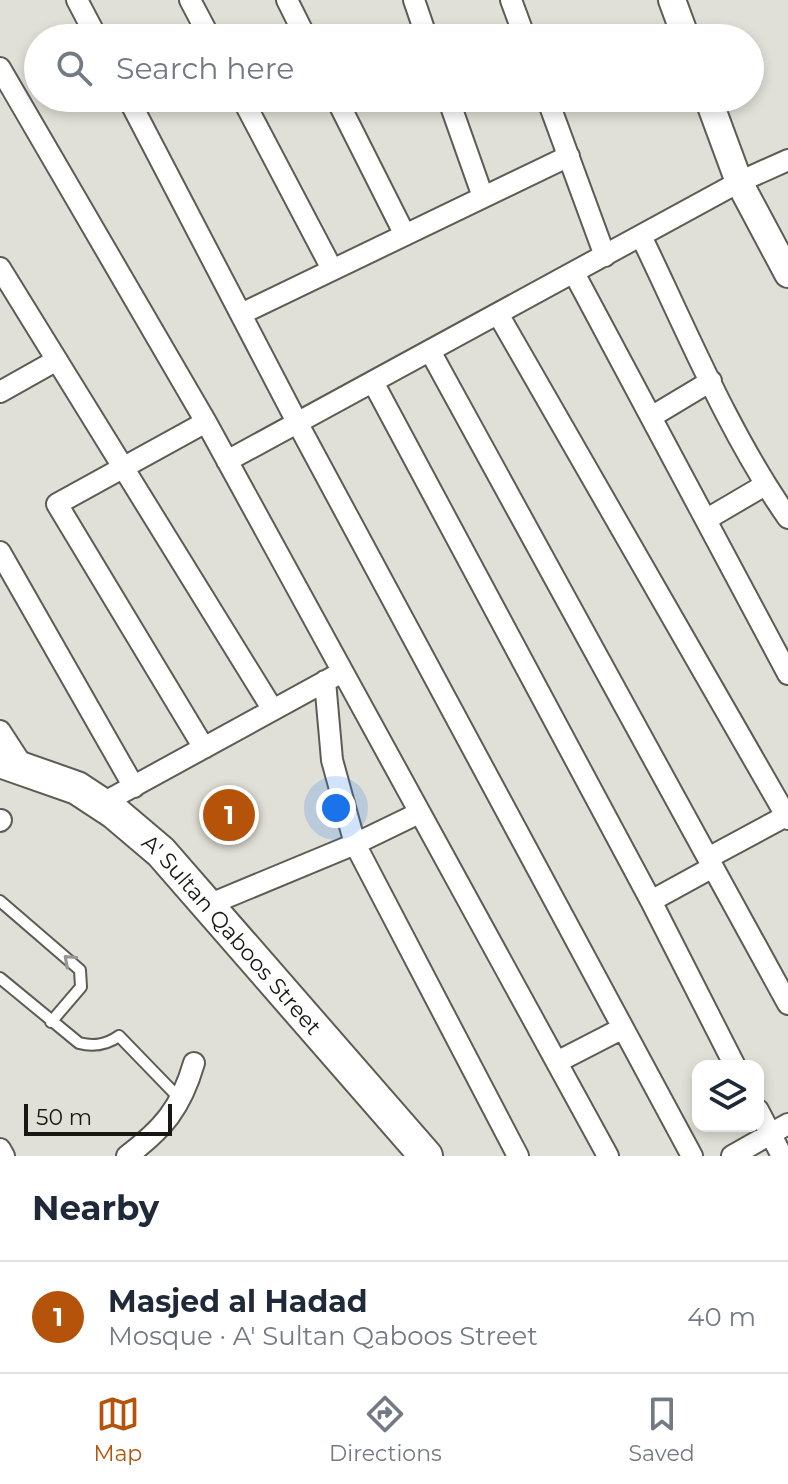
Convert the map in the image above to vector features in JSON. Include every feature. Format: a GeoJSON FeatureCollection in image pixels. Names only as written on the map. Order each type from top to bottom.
{"type":"FeatureCollection","features":[{"type":"Feature","properties":{"kind":"main road","name":"A' Sultan Qaboos Street"},"geometry":{"type":"LineString","coordinates":[[12,764],[77,788],[103,803],[161,852],[426,1156]]}},
{"type":"Feature","properties":{"kind":"street"},"geometry":{"type":"LineString","coordinates":[[77,0],[90,24]]}},
{"type":"Feature","properties":{"kind":"street"},"geometry":{"type":"LineString","coordinates":[[190,0],[203,24]]}},
{"type":"Feature","properties":{"kind":"street"},"geometry":{"type":"LineString","coordinates":[[287,0],[299,24]]}},
{"type":"Feature","properties":{"kind":"street"},"geometry":{"type":"LineString","coordinates":[[414,0],[422,24]]}},
{"type":"Feature","properties":{"kind":"street"},"geometry":{"type":"LineString","coordinates":[[511,0],[520,24]]}},
{"type":"Feature","properties":{"kind":"street"},"geometry":{"type":"LineString","coordinates":[[672,0],[681,24]]}},
{"type":"Feature","properties":{"kind":"street"},"geometry":{"type":"LineString","coordinates":[[0,68],[24,109]]}},
{"type":"Feature","properties":{"kind":"street"},"geometry":{"type":"LineString","coordinates":[[26,112],[206,422],[334,677],[419,813],[608,1156]]}},
{"type":"Feature","properties":{"kind":"street"},"geometry":{"type":"LineString","coordinates":[[135,112],[298,424],[692,1156]]}},
{"type":"Feature","properties":{"kind":"street"},"geometry":{"type":"LineString","coordinates":[[249,112],[332,269]]}},
{"type":"Feature","properties":{"kind":"street"},"geometry":{"type":"LineString","coordinates":[[343,112],[405,235]]}},
{"type":"Feature","properties":{"kind":"street"},"geometry":{"type":"LineString","coordinates":[[453,112],[483,197]]}},
{"type":"Feature","properties":{"kind":"street"},"geometry":{"type":"LineString","coordinates":[[552,112],[605,256]]}},
{"type":"Feature","properties":{"kind":"street"},"geometry":{"type":"LineString","coordinates":[[713,112],[739,182],[788,274]]}},
{"type":"Feature","properties":{"kind":"street"},"geometry":{"type":"LineString","coordinates":[[241,314],[569,156]]}},
{"type":"Feature","properties":{"kind":"street"},"geometry":{"type":"LineString","coordinates":[[227,461],[739,182],[788,160]]}},
{"type":"Feature","properties":{"kind":"street"},"geometry":{"type":"LineString","coordinates":[[641,236],[765,485],[788,518]]}},
{"type":"Feature","properties":{"kind":"street"},"geometry":{"type":"LineString","coordinates":[[0,268],[273,710]]}},
{"type":"Feature","properties":{"kind":"street"},"geometry":{"type":"LineString","coordinates":[[574,273],[788,674]]}},
{"type":"Feature","properties":{"kind":"street"},"geometry":{"type":"LineString","coordinates":[[498,314],[787,816],[651,901]]}},
{"type":"Feature","properties":{"kind":"street"},"geometry":{"type":"LineString","coordinates":[[430,351],[788,1004]]}},
{"type":"Feature","properties":{"kind":"street"},"geometry":{"type":"LineString","coordinates":[[0,392],[57,360]]}},
{"type":"Feature","properties":{"kind":"street"},"geometry":{"type":"LineString","coordinates":[[651,417],[711,381]]}},
{"type":"Feature","properties":{"kind":"street"},"geometry":{"type":"LineString","coordinates":[[373,382],[651,901],[732,1060]]}},
{"type":"Feature","properties":{"kind":"street"},"geometry":{"type":"LineString","coordinates":[[204,748],[57,504],[206,422]]}},
{"type":"Feature","properties":{"kind":"street"},"geometry":{"type":"LineString","coordinates":[[707,519],[765,485]]}},
{"type":"Feature","properties":{"kind":"street"},"geometry":{"type":"LineString","coordinates":[[0,552],[134,787]]}},
{"type":"Feature","properties":{"kind":"street"},"geometry":{"type":"LineString","coordinates":[[103,803],[334,677]]}},
{"type":"Feature","properties":{"kind":"street"},"geometry":{"type":"LineString","coordinates":[[334,677],[332,760],[355,844],[518,1156]]}},
{"type":"Feature","properties":{"kind":"street"},"geometry":{"type":"LineString","coordinates":[[0,731],[12,764]]}},
{"type":"Feature","properties":{"kind":"street"},"geometry":{"type":"LineString","coordinates":[[208,905],[355,844],[419,813]]}},
{"type":"Feature","properties":{"kind":"street"},"geometry":{"type":"LineString","coordinates":[[557,1062],[623,1028]]}},
{"type":"Feature","properties":{"kind":"street"},"geometry":{"type":"LineString","coordinates":[[127,1156],[167,1122],[181,1100],[194,1063]]}},
{"type":"Feature","properties":{"kind":"street"},"geometry":{"type":"LineString","coordinates":[[764,1115],[779,1129],[782,1156]]}},
{"type":"Feature","properties":{"kind":"street"},"geometry":{"type":"LineString","coordinates":[[732,1156],[779,1129]]}},
{"type":"Feature","properties":{"kind":"street"},"geometry":{"type":"LineString","coordinates":[[0,1149],[4,1156]]}},
{"type":"Feature","properties":{"kind":"lane"},"geometry":{"type":"LineString","coordinates":[[0,901],[80,970],[81,987],[51,1022]]}},
{"type":"Feature","properties":{"kind":"lane"},"geometry":{"type":"LineString","coordinates":[[0,978],[72,1039],[86,1045],[103,1045],[119,1036],[181,1100]]}},
{"type":"Feature","properties":{"kind":"place","name":"Masjed al Hadad"},"geometry":{"type":"Point","coordinates":[229,815]}}]}
